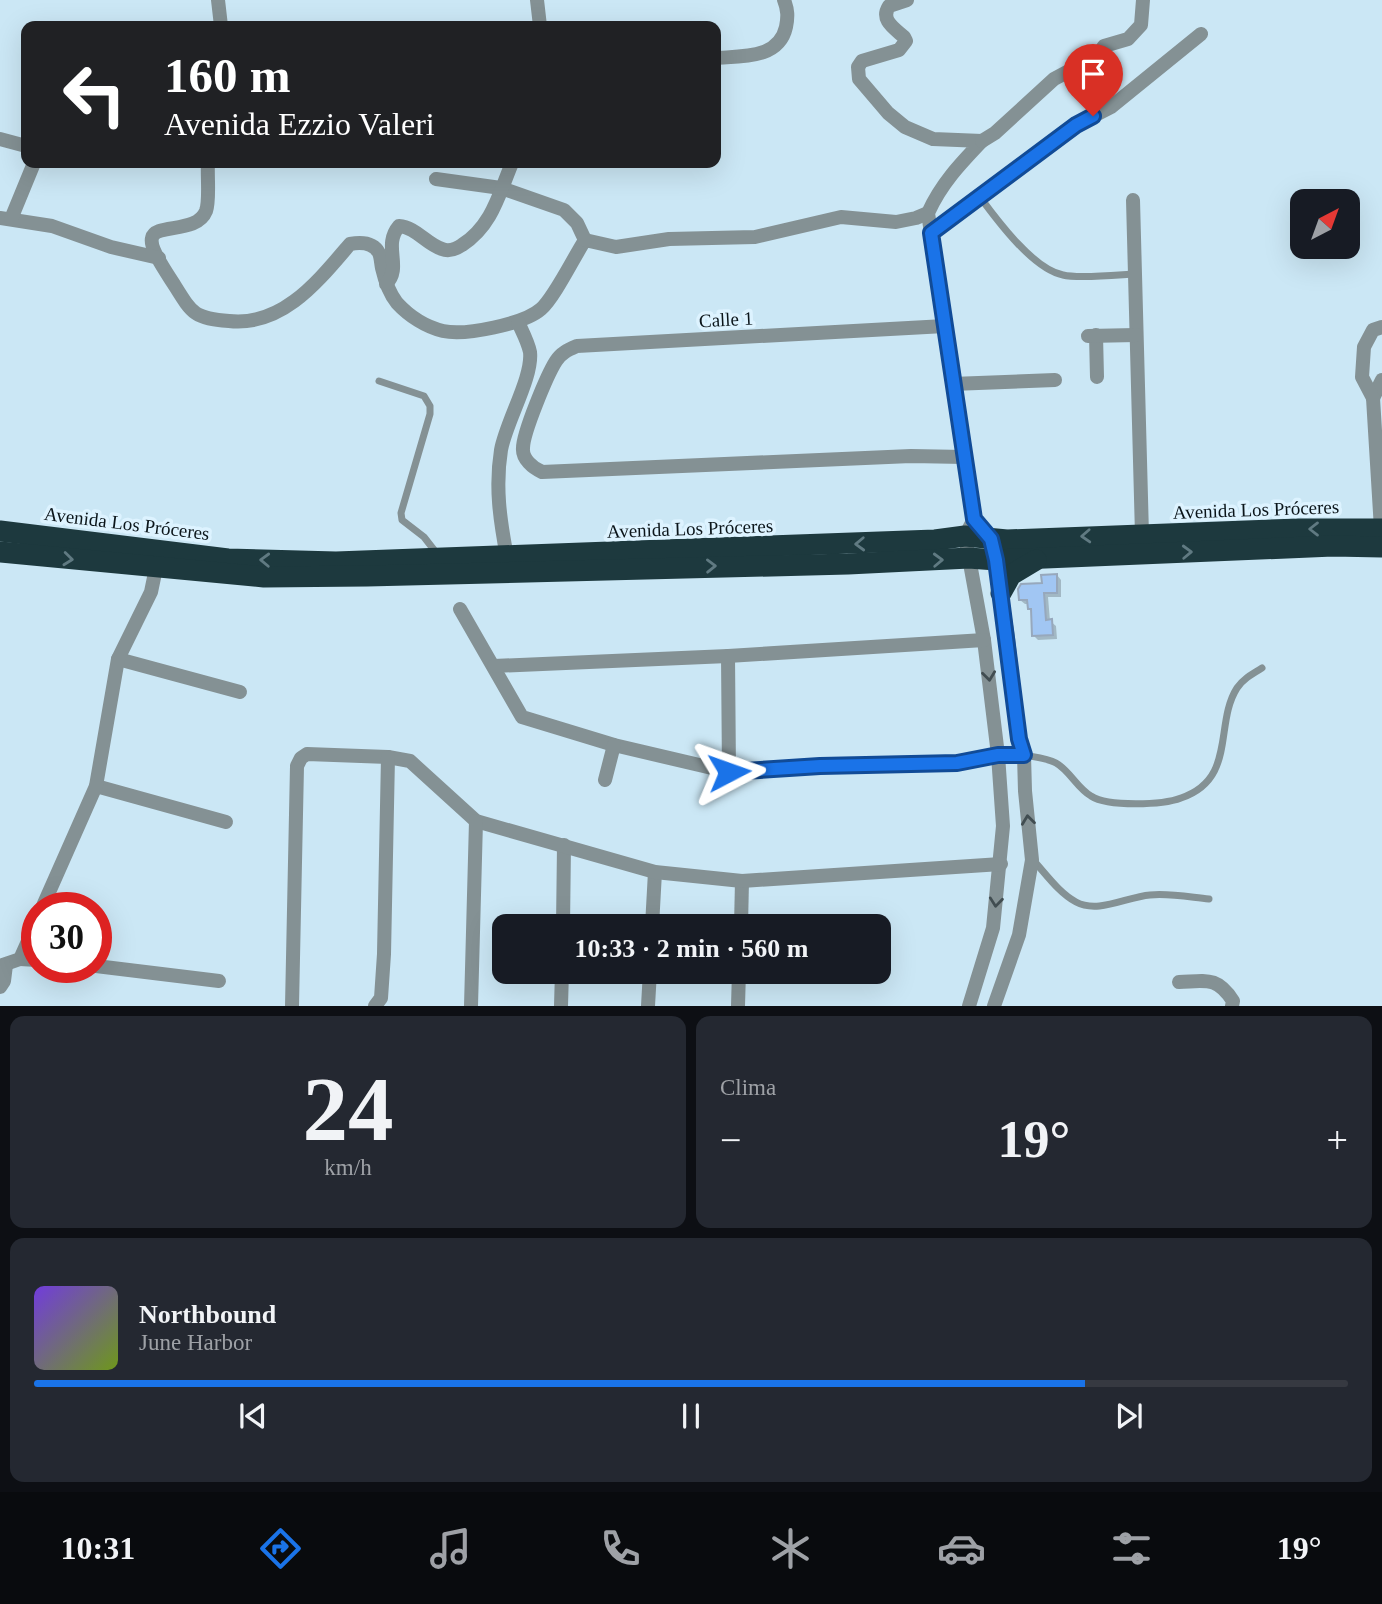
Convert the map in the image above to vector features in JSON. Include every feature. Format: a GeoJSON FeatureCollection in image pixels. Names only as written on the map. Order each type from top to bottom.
{"type":"FeatureCollection","features":[{"type":"Feature","properties":{"kind":"highway","name":"Avenida Los Próceres"},"geometry":{"type":"LineString","coordinates":[[0,531],[228,559],[336,562],[921,541],[970,528],[994,549],[1041,557],[1333,546],[1382,535]]}},
{"type":"Feature","properties":{"kind":"highway","name":"Avenida Los Próceres"},"geometry":{"type":"LineString","coordinates":[[0,552],[264,577],[366,576],[969,558],[994,549],[1142,535],[1382,535]]}},
{"type":"Feature","properties":{"kind":"highway"},"geometry":{"type":"LineString","coordinates":[[1001,593],[1017,570],[1041,557]]}},
{"type":"Feature","properties":{"kind":"street"},"geometry":{"type":"LineString","coordinates":[[218,0],[220,21]]}},
{"type":"Feature","properties":{"kind":"street"},"geometry":{"type":"LineString","coordinates":[[537,0],[539,21]]}},
{"type":"Feature","properties":{"kind":"street"},"geometry":{"type":"LineString","coordinates":[[721,58],[754,55],[774,49],[781,41],[785,29],[788,10],[784,0]]}},
{"type":"Feature","properties":{"kind":"street"},"geometry":{"type":"LineString","coordinates":[[907,0],[889,6],[885,14],[886,19],[904,37],[904,46],[900,50],[862,61],[858,67],[859,79],[888,113],[918,134],[933,139],[982,141]]}},
{"type":"Feature","properties":{"kind":"street"},"geometry":{"type":"LineString","coordinates":[[969,1006],[993,928],[1003,826],[998,755],[984,640],[969,558],[970,528],[964,457],[928,213],[943,184],[959,163],[982,141],[995,133],[1054,79],[1097,56],[1104,46],[1129,39],[1141,25],[1143,0]]}},
{"type":"Feature","properties":{"kind":"street"},"geometry":{"type":"LineString","coordinates":[[931,233],[1076,125],[1111,107],[1202,34]]}},
{"type":"Feature","properties":{"kind":"street"},"geometry":{"type":"LineString","coordinates":[[0,139],[21,145]]}},
{"type":"Feature","properties":{"kind":"street"},"geometry":{"type":"LineString","coordinates":[[31,168],[6,218],[52,226],[111,247],[159,258]]}},
{"type":"Feature","properties":{"kind":"street"},"geometry":{"type":"LineString","coordinates":[[208,168],[205,211],[200,219],[192,225],[158,231],[153,234],[152,244],[189,309],[212,320],[241,323],[274,315],[303,295],[350,244],[360,242],[370,244],[379,253],[386,284],[396,302],[423,324],[444,331],[496,327],[518,322],[542,309],[585,240]]}},
{"type":"Feature","properties":{"kind":"street"},"geometry":{"type":"LineString","coordinates":[[386,284],[393,273],[392,237],[399,226],[406,226],[427,243],[444,251],[455,250],[472,239],[490,218],[510,168]]}},
{"type":"Feature","properties":{"kind":"street"},"geometry":{"type":"LineString","coordinates":[[436,179],[501,188],[564,210],[577,223],[585,240]]}},
{"type":"Feature","properties":{"kind":"street"},"geometry":{"type":"LineString","coordinates":[[1133,200],[1142,535]]}},
{"type":"Feature","properties":{"kind":"street"},"geometry":{"type":"LineString","coordinates":[[585,240],[616,247],[669,239],[755,237],[841,217],[896,222],[928,213]]}},
{"type":"Feature","properties":{"kind":"street"},"geometry":{"type":"LineString","coordinates":[[507,557],[497,501],[499,470],[506,430],[529,366],[530,353],[518,322]]}},
{"type":"Feature","properties":{"kind":"street","name":"Calle 1"},"geometry":{"type":"LineString","coordinates":[[944,326],[577,346],[556,360],[522,449],[533,468],[542,472],[911,456],[964,457]]}},
{"type":"Feature","properties":{"kind":"street"},"geometry":{"type":"LineString","coordinates":[[1382,327],[1373,330],[1364,347],[1362,377],[1373,398],[1382,535]]}},
{"type":"Feature","properties":{"kind":"street"},"geometry":{"type":"LineString","coordinates":[[1097,377],[1092,336],[1136,335]]}},
{"type":"Feature","properties":{"kind":"street"},"geometry":{"type":"LineString","coordinates":[[952,384],[1055,380]]}},
{"type":"Feature","properties":{"kind":"street"},"geometry":{"type":"LineString","coordinates":[[1373,398],[1382,380]]}},
{"type":"Feature","properties":{"kind":"street"},"geometry":{"type":"LineString","coordinates":[[994,549],[1019,739],[1024,755],[1032,860],[1019,935],[994,1006]]}},
{"type":"Feature","properties":{"kind":"street"},"geometry":{"type":"LineString","coordinates":[[49,892],[96,786],[118,659],[151,592],[156,568]]}},
{"type":"Feature","properties":{"kind":"street"},"geometry":{"type":"LineString","coordinates":[[460,609],[522,717],[614,745],[729,772],[820,766],[957,763],[998,755],[1024,755]]}},
{"type":"Feature","properties":{"kind":"street"},"geometry":{"type":"LineString","coordinates":[[494,666],[728,656],[984,640]]}},
{"type":"Feature","properties":{"kind":"street"},"geometry":{"type":"LineString","coordinates":[[728,656],[729,772]]}},
{"type":"Feature","properties":{"kind":"street"},"geometry":{"type":"LineString","coordinates":[[118,659],[240,692]]}},
{"type":"Feature","properties":{"kind":"street"},"geometry":{"type":"LineString","coordinates":[[605,780],[614,745]]}},
{"type":"Feature","properties":{"kind":"street"},"geometry":{"type":"LineString","coordinates":[[292,1006],[298,766],[301,758],[307,754],[388,757],[410,761],[476,821],[655,872],[742,881],[1001,864]]}},
{"type":"Feature","properties":{"kind":"street"},"geometry":{"type":"LineString","coordinates":[[375,1006],[380,998],[384,954],[388,757]]}},
{"type":"Feature","properties":{"kind":"street"},"geometry":{"type":"LineString","coordinates":[[96,786],[226,822]]}},
{"type":"Feature","properties":{"kind":"street"},"geometry":{"type":"LineString","coordinates":[[471,1006],[476,821]]}},
{"type":"Feature","properties":{"kind":"street"},"geometry":{"type":"LineString","coordinates":[[562,914],[564,845]]}},
{"type":"Feature","properties":{"kind":"street"},"geometry":{"type":"LineString","coordinates":[[653,914],[655,872]]}},
{"type":"Feature","properties":{"kind":"street"},"geometry":{"type":"LineString","coordinates":[[741,914],[742,881]]}},
{"type":"Feature","properties":{"kind":"street"},"geometry":{"type":"LineString","coordinates":[[0,987],[9,963],[21,945]]}},
{"type":"Feature","properties":{"kind":"street"},"geometry":{"type":"LineString","coordinates":[[112,968],[219,981]]}},
{"type":"Feature","properties":{"kind":"street"},"geometry":{"type":"LineString","coordinates":[[1179,982],[1211,981],[1224,988],[1233,1001],[1232,1006]]}},
{"type":"Feature","properties":{"kind":"street"},"geometry":{"type":"LineString","coordinates":[[561,1006],[562,984]]}},
{"type":"Feature","properties":{"kind":"street"},"geometry":{"type":"LineString","coordinates":[[648,1006],[649,984]]}},
{"type":"Feature","properties":{"kind":"street"},"geometry":{"type":"LineString","coordinates":[[738,1006],[739,984]]}},
{"type":"Feature","properties":{"kind":"lane"},"geometry":{"type":"LineString","coordinates":[[980,197],[1004,229],[1050,270],[1063,275],[1135,274]]}},
{"type":"Feature","properties":{"kind":"lane"},"geometry":{"type":"LineString","coordinates":[[379,381],[424,396],[430,406],[401,513],[402,520],[433,546],[439,559]]}},
{"type":"Feature","properties":{"kind":"lane"},"geometry":{"type":"LineString","coordinates":[[1024,755],[1057,764],[1084,792],[1101,801],[1153,802],[1182,798],[1198,789],[1218,768],[1236,690],[1247,677],[1262,668]]}},
{"type":"Feature","properties":{"kind":"lane"},"geometry":{"type":"LineString","coordinates":[[1032,860],[1060,890],[1084,906],[1096,907],[1148,895],[1209,899]]}},
{"type":"Feature","properties":{"kind":"building"},"geometry":{"type":"Polygon","coordinates":[[[1057,574],[1057,593],[1044,593],[1046,620],[1052,619],[1053,635],[1032,636],[1031,609],[1028,609],[1027,600],[1019,600],[1018,589],[1021,584],[1042,583],[1041,575],[1057,574]]]}},
{"type":"Feature","properties":{"kind":"route"},"geometry":{"type":"LineString","coordinates":[[729,772],[820,766],[957,763],[998,755],[1024,755],[1019,739],[996,560],[991,539],[974,519],[931,233],[1076,125],[1093,116]]}}]}
